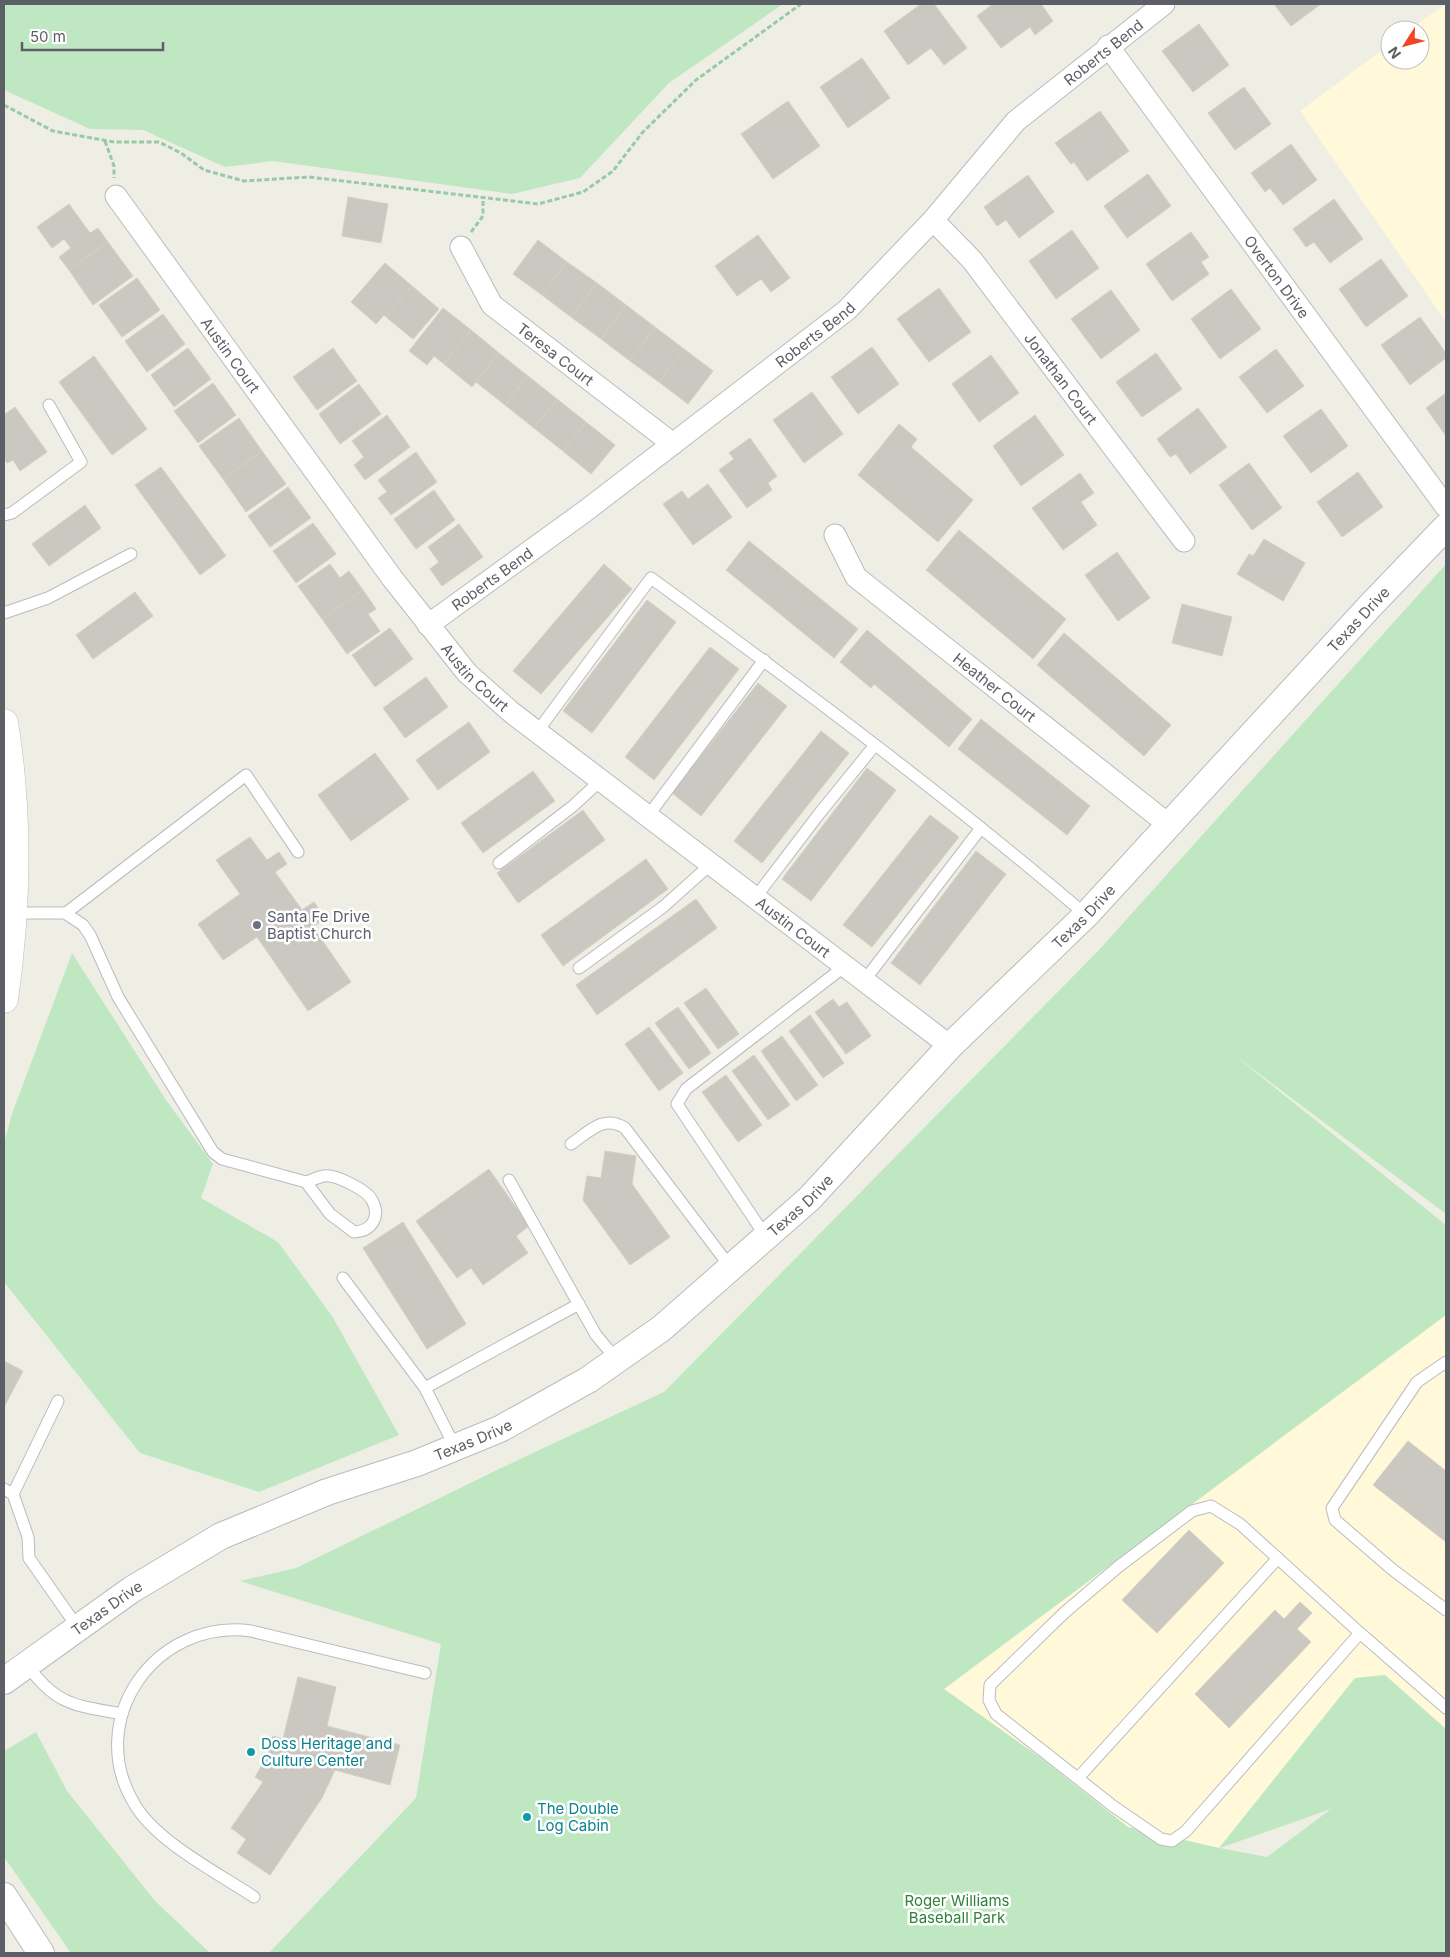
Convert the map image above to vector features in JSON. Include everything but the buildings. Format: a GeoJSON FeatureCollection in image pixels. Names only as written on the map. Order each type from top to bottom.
{"type":"FeatureCollection","features":[{"type":"Feature","properties":{"kind":"main road"},"geometry":{"type":"LineString","coordinates":[[4,723],[14,819],[16,880],[4,1000]]}},
{"type":"Feature","properties":{"kind":"street","name":"Roberts Bend"},"geometry":{"type":"LineString","coordinates":[[428,625],[672,444],[848,310],[933,220],[1016,121],[1108,46],[1164,4]]}},
{"type":"Feature","properties":{"kind":"street","name":"Overton Drive"},"geometry":{"type":"LineString","coordinates":[[1108,46],[1446,507]]}},
{"type":"Feature","properties":{"kind":"street","name":"Austin Court"},"geometry":{"type":"LineString","coordinates":[[116,196],[428,625],[467,673],[537,732],[950,1046]]}},
{"type":"Feature","properties":{"kind":"street","name":"Jonathan Court"},"geometry":{"type":"LineString","coordinates":[[933,220],[972,260],[1184,541]]}},
{"type":"Feature","properties":{"kind":"street","name":"Teresa Court"},"geometry":{"type":"LineString","coordinates":[[461,247],[492,305],[672,444]]}},
{"type":"Feature","properties":{"kind":"street","name":"Texas Drive"},"geometry":{"type":"LineString","coordinates":[[4,1681],[131,1590],[221,1536],[327,1492],[418,1463],[500,1429],[588,1380],[662,1328],[732,1269],[809,1199],[950,1046],[1086,915],[1364,613],[1446,527]]}},
{"type":"Feature","properties":{"kind":"street","name":"Heather Court"},"geometry":{"type":"LineString","coordinates":[[835,535],[856,577],[1169,825]]}},
{"type":"Feature","properties":{"kind":"street"},"geometry":{"type":"LineString","coordinates":[[4,1896],[41,1953]]}},
{"type":"Feature","properties":{"kind":"lane"},"geometry":{"type":"LineString","coordinates":[[4,515],[12,513],[81,462],[48,405]]}},
{"type":"Feature","properties":{"kind":"lane"},"geometry":{"type":"LineString","coordinates":[[4,613],[48,598],[131,554]]}},
{"type":"Feature","properties":{"kind":"lane"},"geometry":{"type":"LineString","coordinates":[[537,732],[651,578],[764,660],[875,745],[981,828],[1086,915]]}},
{"type":"Feature","properties":{"kind":"lane"},"geometry":{"type":"LineString","coordinates":[[648,816],[764,660]]}},
{"type":"Feature","properties":{"kind":"lane"},"geometry":{"type":"LineString","coordinates":[[755,898],[875,745]]}},
{"type":"Feature","properties":{"kind":"lane"},"geometry":{"type":"LineString","coordinates":[[65,913],[246,775],[298,852]]}},
{"type":"Feature","properties":{"kind":"lane"},"geometry":{"type":"LineString","coordinates":[[499,863],[573,806],[601,780]]}},
{"type":"Feature","properties":{"kind":"lane"},"geometry":{"type":"LineString","coordinates":[[864,981],[981,828]]}},
{"type":"Feature","properties":{"kind":"lane"},"geometry":{"type":"LineString","coordinates":[[579,968],[663,907],[711,864]]}},
{"type":"Feature","properties":{"kind":"lane"},"geometry":{"type":"LineString","coordinates":[[13,913],[65,913],[83,925],[90,935],[118,997],[213,1152],[222,1159],[306,1182],[326,1175],[337,1177],[362,1190],[372,1198],[376,1213],[372,1225],[364,1231],[354,1232],[330,1214],[306,1182]]}},
{"type":"Feature","properties":{"kind":"lane"},"geometry":{"type":"LineString","coordinates":[[766,1239],[677,1104],[686,1089],[844,966]]}},
{"type":"Feature","properties":{"kind":"lane"},"geometry":{"type":"LineString","coordinates":[[571,1144],[607,1121],[616,1122],[625,1128],[732,1269]]}},
{"type":"Feature","properties":{"kind":"lane"},"geometry":{"type":"LineString","coordinates":[[510,1180],[596,1334],[617,1360]]}},
{"type":"Feature","properties":{"kind":"lane"},"geometry":{"type":"LineString","coordinates":[[344,1278],[425,1388],[456,1447]]}},
{"type":"Feature","properties":{"kind":"lane"},"geometry":{"type":"LineString","coordinates":[[425,1388],[579,1304]]}},
{"type":"Feature","properties":{"kind":"lane"},"geometry":{"type":"LineString","coordinates":[[1446,1362],[1417,1382],[1332,1508],[1335,1520],[1393,1570],[1446,1610]]}},
{"type":"Feature","properties":{"kind":"lane"},"geometry":{"type":"LineString","coordinates":[[58,1401],[8,1491],[28,1537],[29,1558],[78,1628]]}},
{"type":"Feature","properties":{"kind":"lane"},"geometry":{"type":"LineString","coordinates":[[1360,1633],[1253,1757],[1186,1831],[1172,1841],[1161,1839],[1078,1778],[996,1714],[989,1700],[990,1685],[1064,1613],[1118,1567],[1192,1511],[1211,1506],[1240,1524],[1446,1708]]}},
{"type":"Feature","properties":{"kind":"lane"},"geometry":{"type":"LineString","coordinates":[[1078,1778],[1278,1558]]}},
{"type":"Feature","properties":{"kind":"lane"},"geometry":{"type":"LineString","coordinates":[[254,1897],[161,1836],[140,1814],[128,1792],[120,1768],[118,1738],[122,1714],[137,1681],[157,1658],[182,1641],[221,1630],[251,1631],[425,1673]]}},
{"type":"Feature","properties":{"kind":"lane"},"geometry":{"type":"LineString","coordinates":[[27,1665],[50,1692],[60,1699],[72,1704],[122,1714]]}},
{"type":"Feature","properties":{"kind":"path"},"geometry":{"type":"LineString","coordinates":[[4,105],[53,131],[105,140],[159,142],[181,153],[204,170],[244,181],[309,177],[538,204],[583,192],[613,171],[642,133],[696,80],[801,4]]}},
{"type":"Feature","properties":{"kind":"path"},"geometry":{"type":"LineString","coordinates":[[105,140],[114,166],[116,196]]}},
{"type":"Feature","properties":{"kind":"path"},"geometry":{"type":"LineString","coordinates":[[461,247],[483,216],[483,197]]}},
{"type":"Feature","properties":{"kind":"shaded area"},"geometry":{"type":"Polygon","coordinates":[[[1446,4],[1446,322],[1300,111],[1380,51],[1380,70],[1430,70],[1430,20],[1423,20],[1446,4]]]}},
{"type":"Feature","properties":{"kind":"shaded area"},"geometry":{"type":"Polygon","coordinates":[[[1446,1315],[1446,1729],[1385,1675],[1355,1678],[1219,1848],[1128,1827],[1041,1758],[944,1689],[1446,1315]]]}},
{"type":"Feature","properties":{"kind":"green space"},"geometry":{"type":"Polygon","coordinates":[[[4,4],[783,4],[669,83],[580,178],[512,194],[273,161],[225,167],[143,130],[90,129],[4,90],[4,4]]]}},
{"type":"Feature","properties":{"kind":"green space","name":"Roger Williams Baseball Park"},"geometry":{"type":"Polygon","coordinates":[[[1446,564],[1446,1214],[1234,1055],[1446,1225],[1446,1315],[944,1689],[1041,1758],[1128,1827],[1219,1848],[1355,1678],[1385,1675],[1446,1729],[1446,1953],[269,1953],[416,1798],[441,1644],[240,1581],[296,1568],[522,1458],[664,1392],[1098,951],[1446,564]],[[1331,1809],[1220,1848],[1267,1857],[1331,1809]]]}},
{"type":"Feature","properties":{"kind":"green space"},"geometry":{"type":"Polygon","coordinates":[[[72,953],[166,1100],[213,1164],[201,1198],[278,1242],[332,1316],[399,1435],[259,1492],[140,1453],[4,1282],[4,1143],[12,1114],[72,953]]]}},
{"type":"Feature","properties":{"kind":"green space"},"geometry":{"type":"Polygon","coordinates":[[[36,1732],[67,1791],[155,1901],[210,1953],[71,1953],[4,1857],[4,1751],[36,1732]]]}},
{"type":"Feature","properties":{"kind":"place","name":"Santa Fe Drive Baptist Church"},"geometry":{"type":"Point","coordinates":[257,925]}},
{"type":"Feature","properties":{"kind":"place","name":"Doss Heritage and Culture Center"},"geometry":{"type":"Point","coordinates":[251,1752]}},
{"type":"Feature","properties":{"kind":"place","name":"The Double Log Cabin"},"geometry":{"type":"Point","coordinates":[527,1817]}}]}
